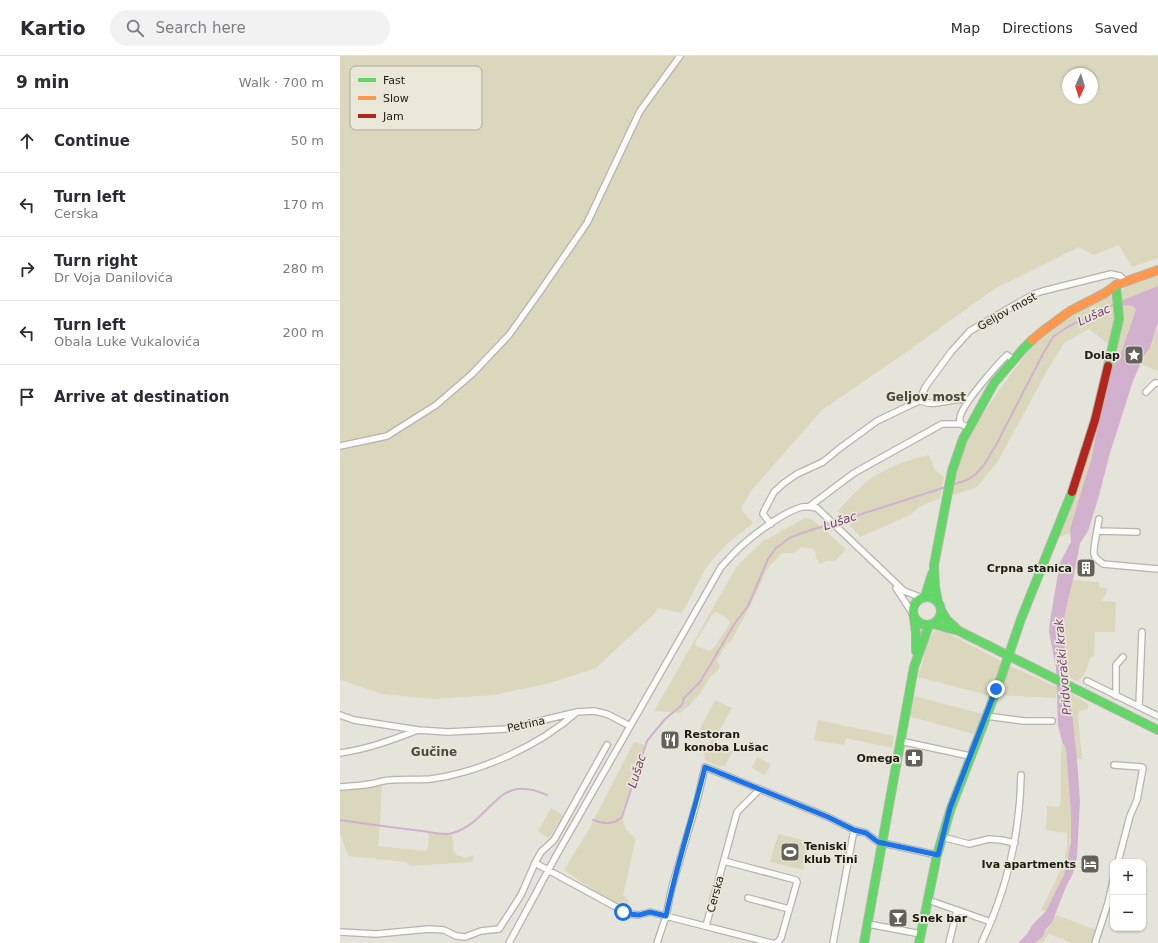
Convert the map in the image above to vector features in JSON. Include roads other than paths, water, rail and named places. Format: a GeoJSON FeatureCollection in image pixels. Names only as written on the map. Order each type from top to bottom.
{"type":"FeatureCollection","features":[{"type":"Feature","properties":{"kind":"street"},"geometry":{"type":"LineString","coordinates":[[340,446],[387,436],[436,405],[472,374],[509,335],[587,223],[640,111],[680,56]]}},
{"type":"Feature","properties":{"kind":"street"},"geometry":{"type":"LineString","coordinates":[[1158,270],[1116,285],[1105,293],[1070,311],[1031,341],[994,383],[969,428],[960,448],[950,480],[934,565],[934,582],[936,595],[940,606],[947,620],[959,630],[1008,656],[1158,730]]}},
{"type":"Feature","properties":{"kind":"street","name":"Geljov most"},"geometry":{"type":"LineString","coordinates":[[921,400],[922,392],[926,386],[970,331],[1004,310],[1034,294],[1074,282],[1111,274],[1120,276],[1125,281]]}},
{"type":"Feature","properties":{"kind":"street"},"geometry":{"type":"LineString","coordinates":[[919,943],[942,837],[950,808],[986,716],[1021,619],[1051,548],[1077,478],[1095,420],[1118,327],[1119,312],[1116,285]]}},
{"type":"Feature","properties":{"kind":"street"},"geometry":{"type":"LineString","coordinates":[[960,424],[960,417],[969,400],[996,366],[1007,355],[1014,360]]}},
{"type":"Feature","properties":{"kind":"street"},"geometry":{"type":"LineString","coordinates":[[1146,392],[1155,383],[1158,383]]}},
{"type":"Feature","properties":{"kind":"street"},"geometry":{"type":"LineString","coordinates":[[771,524],[763,514],[774,492],[797,474],[823,462],[877,420],[921,400],[929,403],[958,398],[969,400]]}},
{"type":"Feature","properties":{"kind":"street"},"geometry":{"type":"LineString","coordinates":[[509,943],[721,567],[754,535],[801,508],[810,506],[854,473],[942,424],[960,424],[969,428]]}},
{"type":"Feature","properties":{"kind":"street"},"geometry":{"type":"LineString","coordinates":[[810,506],[817,508],[904,591],[922,597],[934,598],[940,606],[939,618],[931,625],[924,637],[914,667]]}},
{"type":"Feature","properties":{"kind":"street"},"geometry":{"type":"LineString","coordinates":[[1099,519],[1094,554],[1103,564],[1158,569]]}},
{"type":"Feature","properties":{"kind":"street"},"geometry":{"type":"LineString","coordinates":[[1097,531],[1137,532]]}},
{"type":"Feature","properties":{"kind":"street"},"geometry":{"type":"LineString","coordinates":[[864,943],[914,667],[916,642],[913,605],[922,597],[934,565]]}},
{"type":"Feature","properties":{"kind":"street"},"geometry":{"type":"LineString","coordinates":[[890,579],[913,616],[920,624],[959,630]]}},
{"type":"Feature","properties":{"kind":"street"},"geometry":{"type":"LineString","coordinates":[[1138,706],[1142,632]]}},
{"type":"Feature","properties":{"kind":"street"},"geometry":{"type":"LineString","coordinates":[[1116,696],[1116,665],[1123,657]]}},
{"type":"Feature","properties":{"kind":"street"},"geometry":{"type":"LineString","coordinates":[[1087,681],[1158,716]]}},
{"type":"Feature","properties":{"kind":"street","name":"Petrina"},"geometry":{"type":"LineString","coordinates":[[340,716],[354,720],[418,730],[448,732],[506,729],[577,712],[594,711],[607,714],[630,726]]}},
{"type":"Feature","properties":{"kind":"street"},"geometry":{"type":"LineString","coordinates":[[340,787],[390,780],[429,779],[464,772],[498,760],[539,739],[561,726],[577,712]]}},
{"type":"Feature","properties":{"kind":"street"},"geometry":{"type":"LineString","coordinates":[[986,716],[1024,721],[1052,721]]}},
{"type":"Feature","properties":{"kind":"street","name":"Petrina"},"geometry":{"type":"LineString","coordinates":[[340,753],[379,745],[418,730]]}},
{"type":"Feature","properties":{"kind":"street"},"geometry":{"type":"LineString","coordinates":[[900,741],[970,756]]}},
{"type":"Feature","properties":{"kind":"street"},"geometry":{"type":"LineString","coordinates":[[340,932],[376,934],[444,930],[456,936],[466,937],[481,931],[496,930],[501,926],[521,895],[541,852],[554,840],[607,745]]}},
{"type":"Feature","properties":{"kind":"street"},"geometry":{"type":"LineString","coordinates":[[1114,765],[1142,767],[1143,770],[1137,800],[1130,816],[1119,859]]}},
{"type":"Feature","properties":{"kind":"street"},"geometry":{"type":"LineString","coordinates":[[657,943],[666,916],[672,887],[697,801],[705,767],[828,817],[854,830],[866,833],[878,842],[938,855]]}},
{"type":"Feature","properties":{"kind":"street"},"geometry":{"type":"LineString","coordinates":[[982,942],[991,922],[1009,871],[1020,809],[1021,775]]}},
{"type":"Feature","properties":{"kind":"street","name":"Cerska"},"geometry":{"type":"LineString","coordinates":[[706,926],[737,812],[760,789]]}},
{"type":"Feature","properties":{"kind":"street"},"geometry":{"type":"LineString","coordinates":[[833,943],[854,830]]}},
{"type":"Feature","properties":{"kind":"street"},"geometry":{"type":"LineString","coordinates":[[942,837],[969,844],[989,839],[1015,843]]}},
{"type":"Feature","properties":{"kind":"street"},"geometry":{"type":"LineString","coordinates":[[724,861],[796,880],[781,938],[775,943]]}},
{"type":"Feature","properties":{"kind":"street"},"geometry":{"type":"LineString","coordinates":[[535,863],[629,914],[639,915],[650,912],[706,926],[751,941],[771,943]]}},
{"type":"Feature","properties":{"kind":"street"},"geometry":{"type":"LineString","coordinates":[[1095,943],[1110,894]]}},
{"type":"Feature","properties":{"kind":"street"},"geometry":{"type":"LineString","coordinates":[[748,898],[789,909]]}},
{"type":"Feature","properties":{"kind":"street"},"geometry":{"type":"LineString","coordinates":[[928,900],[991,922]]}},
{"type":"Feature","properties":{"kind":"street"},"geometry":{"type":"LineString","coordinates":[[949,943],[957,910]]}},
{"type":"Feature","properties":{"kind":"street"},"geometry":{"type":"LineString","coordinates":[[868,924],[921,934]]}},
{"type":"Feature","properties":{"kind":"water","name":"Pridvorački krak"},"geometry":{"type":"Polygon","coordinates":[[[1158,286],[1158,324],[1150,348],[1143,358],[1133,381],[1110,453],[1088,531],[1080,543],[1065,613],[1063,633],[1077,759],[1080,801],[1077,857],[1073,873],[1052,923],[1046,929],[1043,936],[1035,943],[1018,943],[1027,934],[1033,924],[1046,911],[1064,875],[1071,842],[1071,814],[1066,749],[1062,741],[1058,725],[1056,668],[1049,632],[1060,562],[1071,542],[1070,529],[1091,460],[1110,373],[1122,350],[1136,309],[1127,305],[1121,306],[1120,301],[1158,286]]]}},
{"type":"Feature","properties":{"kind":"waterway","name":"Lušac"},"geometry":{"type":"LineString","coordinates":[[952,485],[967,480],[976,474],[984,465],[1053,337],[1069,326],[1115,304]]}},
{"type":"Feature","properties":{"kind":"waterway","name":"Lušac"},"geometry":{"type":"LineString","coordinates":[[593,820],[612,823],[622,817],[647,741],[665,719],[682,705],[684,698],[700,682],[735,623],[748,606],[768,559],[776,548],[789,538],[802,533],[946,487]]}},
{"type":"Feature","properties":{"kind":"waterway","name":"Lušac"},"geometry":{"type":"LineString","coordinates":[[340,820],[438,834],[450,834],[467,826],[478,818],[505,793],[516,789],[530,789],[547,795]]}},
{"type":"Feature","properties":{"kind":"place","name":"Dolap"},"geometry":{"type":"Point","coordinates":[1134,355]}},
{"type":"Feature","properties":{"kind":"place","name":"Crpna stanica"},"geometry":{"type":"Point","coordinates":[1086,568]}},
{"type":"Feature","properties":{"kind":"place","name":"Restoran konoba Lušac"},"geometry":{"type":"Point","coordinates":[670,740]}},
{"type":"Feature","properties":{"kind":"place","name":"Omega"},"geometry":{"type":"Point","coordinates":[914,758]}},
{"type":"Feature","properties":{"kind":"place","name":"Teniski klub Tini"},"geometry":{"type":"Point","coordinates":[790,852]}},
{"type":"Feature","properties":{"kind":"place","name":"Iva apartments"},"geometry":{"type":"Point","coordinates":[1090,864]}},
{"type":"Feature","properties":{"kind":"place","name":"Snek bar"},"geometry":{"type":"Point","coordinates":[898,918]}},
{"type":"Feature","properties":{"kind":"district","name":"Geljov most"},"geometry":{"type":"Point","coordinates":[926,397]}},
{"type":"Feature","properties":{"kind":"district","name":"Gučine"},"geometry":{"type":"Point","coordinates":[434,752]}}]}
